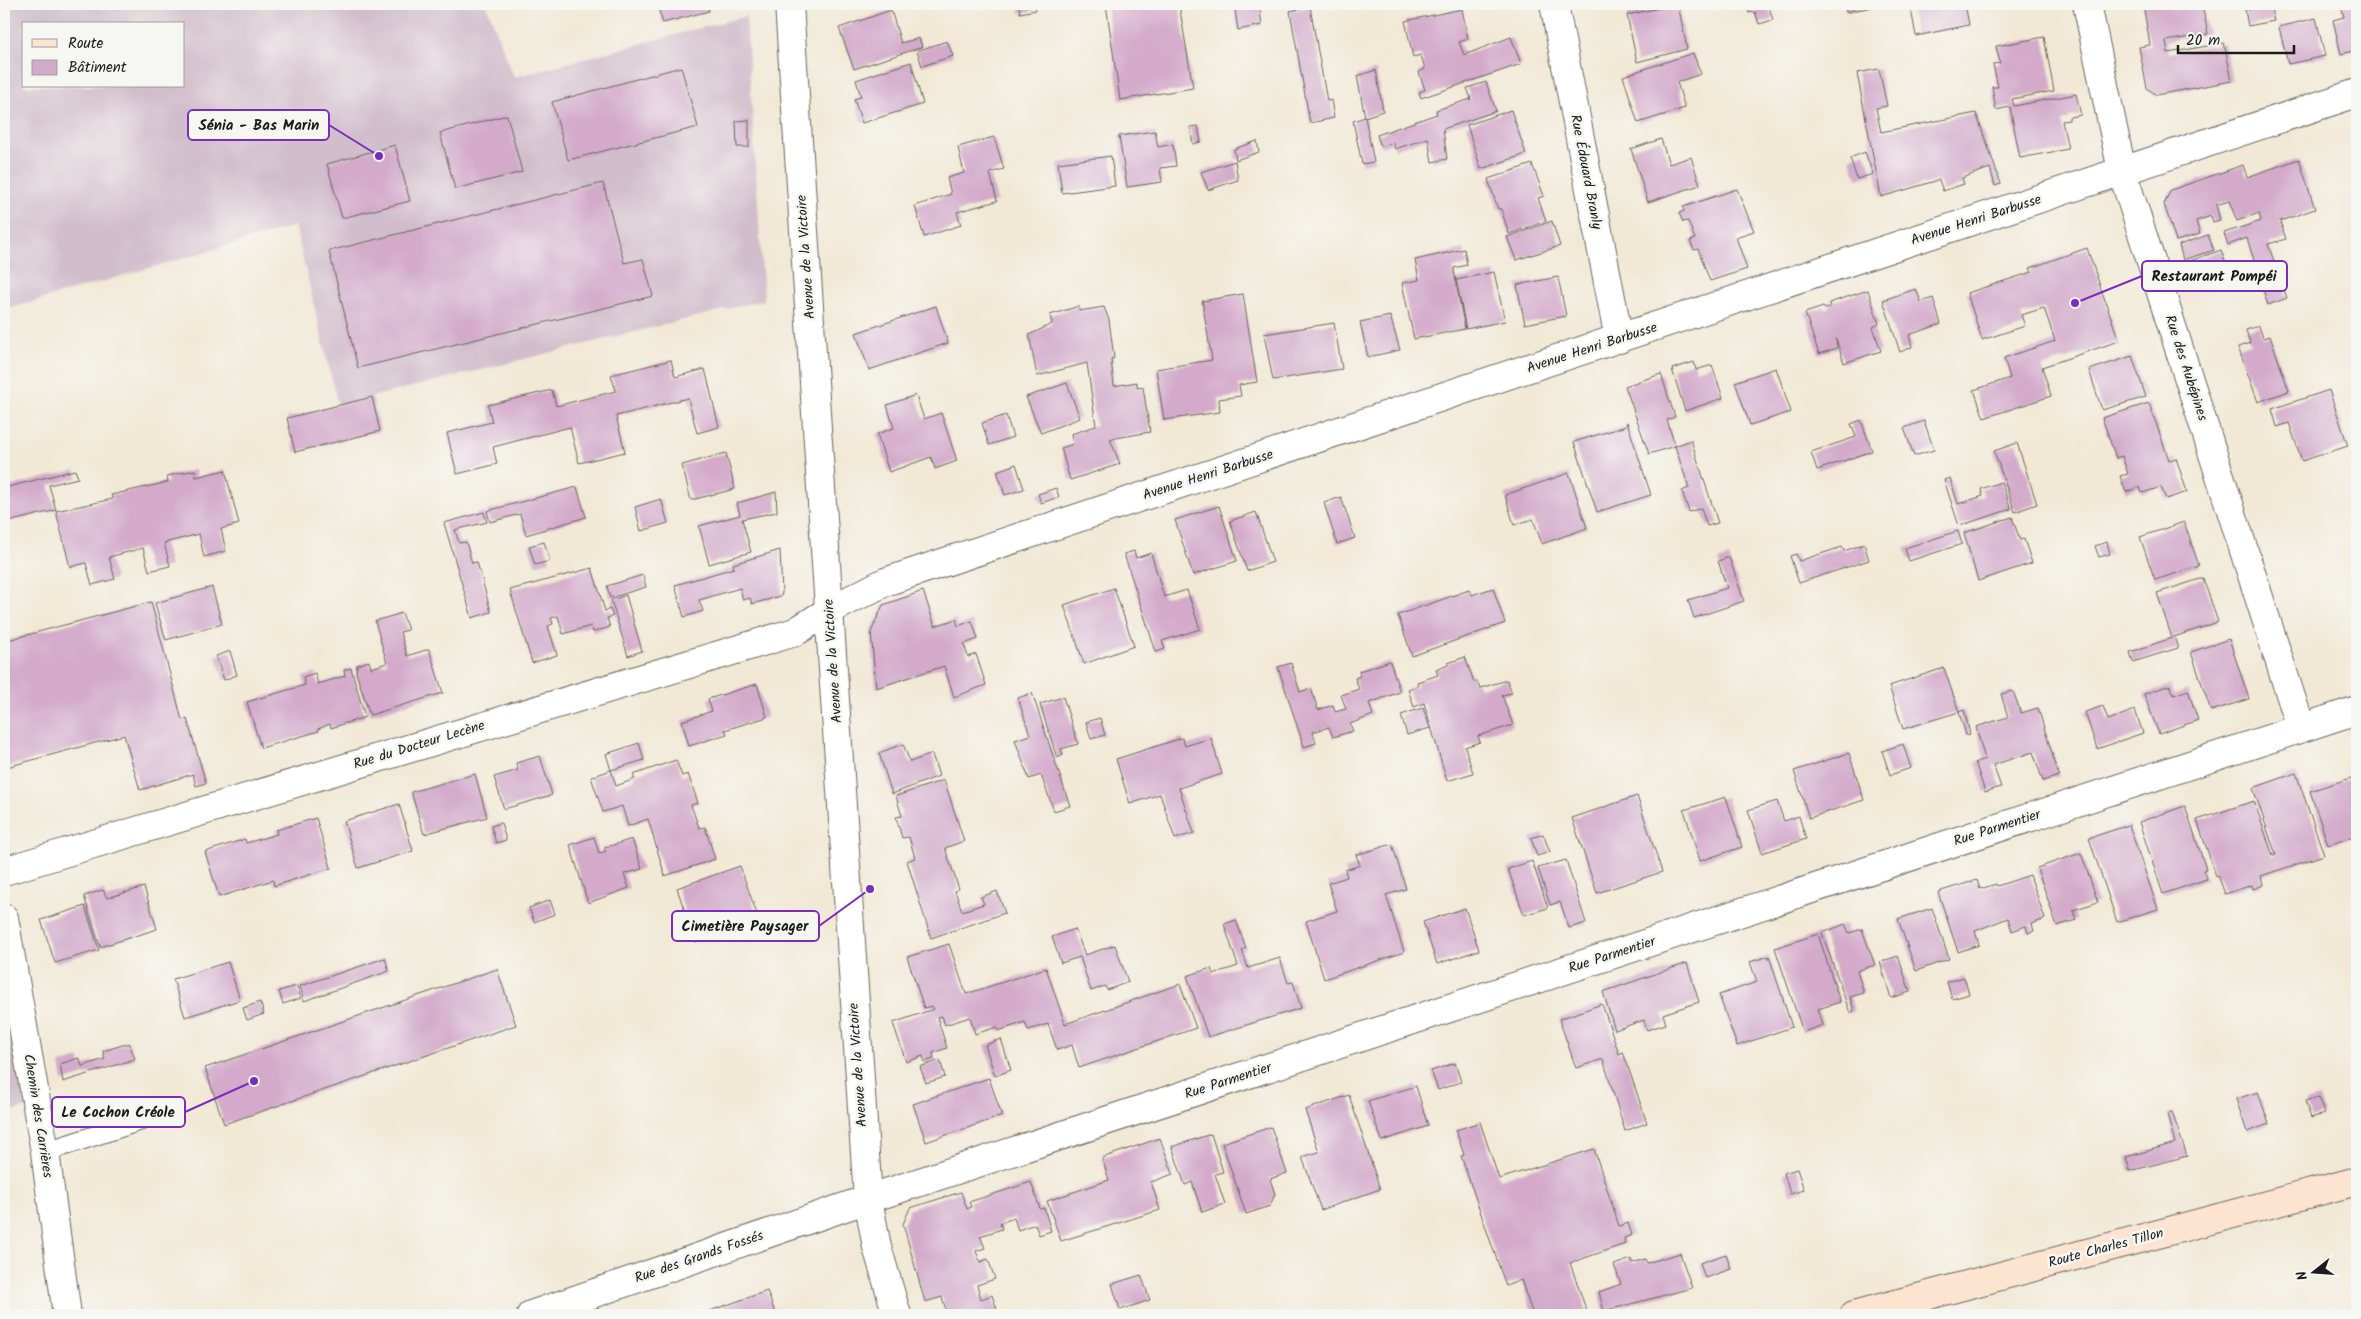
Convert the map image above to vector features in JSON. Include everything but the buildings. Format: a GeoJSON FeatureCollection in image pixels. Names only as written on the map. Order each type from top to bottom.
{"type":"FeatureCollection","features":[{"type":"Feature","properties":{"kind":"main road","name":"Route Charles Tillon"},"geometry":{"type":"LineString","coordinates":[[1854,1315],[2357,1182]]}},
{"type":"Feature","properties":{"kind":"street","name":"Avenue de la Victoire"},"geometry":{"type":"LineString","coordinates":[[789,4],[868,1200],[877,1247],[897,1315]]}},
{"type":"Feature","properties":{"kind":"street","name":"Rue Édouard Branly"},"geometry":{"type":"LineString","coordinates":[[1554,4],[1619,339]]}},
{"type":"Feature","properties":{"kind":"street","name":"Rue des Aubépines"},"geometry":{"type":"LineString","coordinates":[[2088,4],[2122,171],[2301,728]]}},
{"type":"Feature","properties":{"kind":"street","name":"Avenue Henri Barbusse"},"geometry":{"type":"LineString","coordinates":[[830,610],[885,582],[2357,93]]}},
{"type":"Feature","properties":{"kind":"street","name":"Rue du Docteur Lecène"},"geometry":{"type":"LineString","coordinates":[[4,870],[795,632],[830,610]]}},
{"type":"Feature","properties":{"kind":"street","name":"Rue Parmentier"},"geometry":{"type":"LineString","coordinates":[[868,1200],[2357,710]]}},
{"type":"Feature","properties":{"kind":"street","name":"Chemin des Carrières"},"geometry":{"type":"LineString","coordinates":[[4,918],[45,1152],[67,1315]]}},
{"type":"Feature","properties":{"kind":"street","name":"Rue des Grands Fossés"},"geometry":{"type":"LineString","coordinates":[[531,1315],[868,1200]]}},
{"type":"Feature","properties":{"kind":"lane"},"geometry":{"type":"LineString","coordinates":[[45,1152],[155,1116]]}},
{"type":"Feature","properties":{"kind":"shaded area"},"geometry":{"type":"Polygon","coordinates":[[[4,4],[486,4],[514,77],[746,16],[764,300],[338,405],[295,226],[4,310],[4,4]]]}},
{"type":"Feature","properties":{"kind":"shaded area"},"geometry":{"type":"Polygon","coordinates":[[[4,918],[37,1104],[4,1114],[4,918]]]}},
{"type":"Feature","properties":{"kind":"place","name":"Sénia - Bas Marin"},"geometry":{"type":"Point","coordinates":[379,156]}},
{"type":"Feature","properties":{"kind":"place","name":"Restaurant Pompéi"},"geometry":{"type":"Point","coordinates":[2075,303]}},
{"type":"Feature","properties":{"kind":"place","name":"Cimetière Paysager"},"geometry":{"type":"Point","coordinates":[870,889]}},
{"type":"Feature","properties":{"kind":"place","name":"Le Cochon Créole"},"geometry":{"type":"Point","coordinates":[254,1081]}}]}
